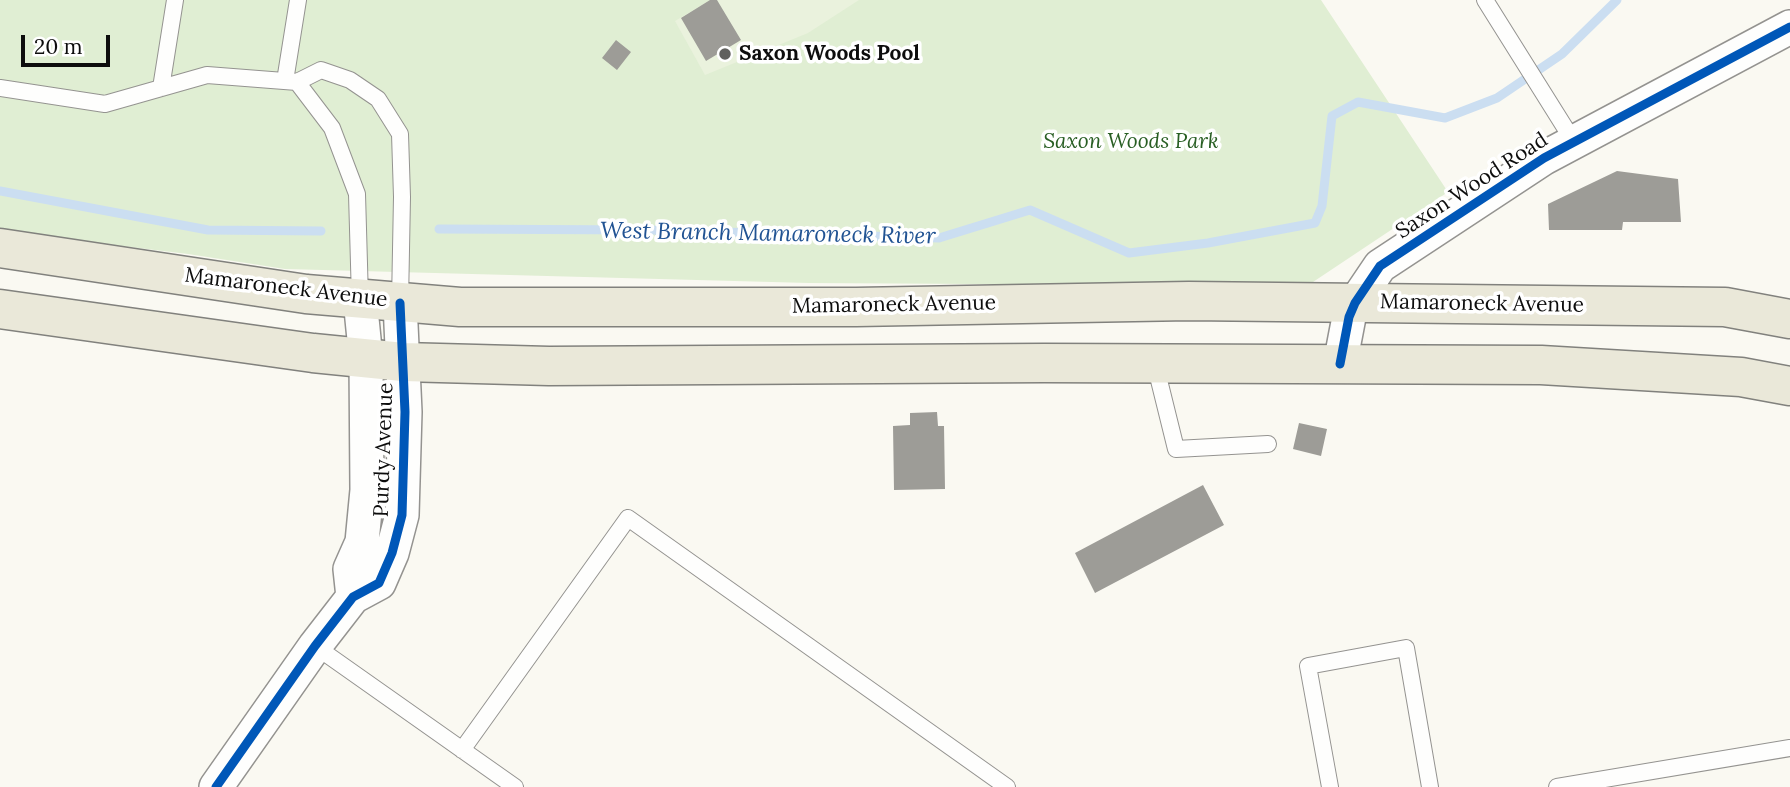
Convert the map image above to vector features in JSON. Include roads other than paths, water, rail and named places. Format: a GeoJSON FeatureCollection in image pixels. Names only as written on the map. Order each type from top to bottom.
{"type":"FeatureCollection","features":[{"type":"Feature","properties":{"kind":"main road","name":"Mamaroneck Avenue"},"geometry":{"type":"LineString","coordinates":[[0,248],[306,294],[460,307],[787,307],[1189,301],[1726,307],[1790,319]]}},
{"type":"Feature","properties":{"kind":"main road"},"geometry":{"type":"LineString","coordinates":[[0,309],[299,352],[385,361],[549,366],[1541,365],[1741,377],[1790,386]]}},
{"type":"Feature","properties":{"kind":"street","name":"Saxon Wood Road"},"geometry":{"type":"LineString","coordinates":[[1340,365],[1349,317],[1355,303],[1380,266],[1544,158],[1790,27]]}},
{"type":"Feature","properties":{"kind":"street","name":"Purdy Avenue"},"geometry":{"type":"LineString","coordinates":[[359,299],[385,361]]}},
{"type":"Feature","properties":{"kind":"street","name":"Purdy Avenue"},"geometry":{"type":"LineString","coordinates":[[216,787],[315,646],[353,597],[350,569],[362,542],[385,361],[400,303]]}},
{"type":"Feature","properties":{"kind":"lane"},"geometry":{"type":"LineString","coordinates":[[160,88],[175,0]]}},
{"type":"Feature","properties":{"kind":"lane"},"geometry":{"type":"LineString","coordinates":[[298,0],[291,81],[331,128],[357,194],[359,299]]}},
{"type":"Feature","properties":{"kind":"lane"},"geometry":{"type":"LineString","coordinates":[[1485,0],[1574,142]]}},
{"type":"Feature","properties":{"kind":"lane"},"geometry":{"type":"LineString","coordinates":[[0,88],[105,104],[207,75],[291,81],[321,70],[350,80],[378,99],[400,134],[400,303]]}},
{"type":"Feature","properties":{"kind":"lane"},"geometry":{"type":"LineString","coordinates":[[1155,364],[1176,449],[1268,444]]}},
{"type":"Feature","properties":{"kind":"lane"},"geometry":{"type":"LineString","coordinates":[[462,750],[628,518],[1007,787]]}},
{"type":"Feature","properties":{"kind":"lane"},"geometry":{"type":"LineString","coordinates":[[315,646],[515,787]]}},
{"type":"Feature","properties":{"kind":"lane"},"geometry":{"type":"LineString","coordinates":[[1330,787],[1308,666],[1406,648],[1430,787]]}},
{"type":"Feature","properties":{"kind":"lane"},"geometry":{"type":"LineString","coordinates":[[1558,787],[1790,748]]}},
{"type":"Feature","properties":{"kind":"waterway","name":"West Branch Mamaroneck River"},"geometry":{"type":"LineString","coordinates":[[439,229],[649,230],[939,238],[1030,210],[1129,253],[1208,243],[1315,223],[1322,206],[1332,116],[1358,102],[1445,118],[1497,98],[1562,54],[1617,0]]}},
{"type":"Feature","properties":{"kind":"waterway","name":"West Branch Mamaroneck River"},"geometry":{"type":"LineString","coordinates":[[0,191],[208,230],[321,231]]}},
{"type":"Feature","properties":{"kind":"place","name":"Saxon Woods Pool"},"geometry":{"type":"Point","coordinates":[725,54]}},
{"type":"Feature","properties":{"kind":"park label","name":"Saxon Woods Park"},"geometry":{"type":"Point","coordinates":[1131,142]}}]}
